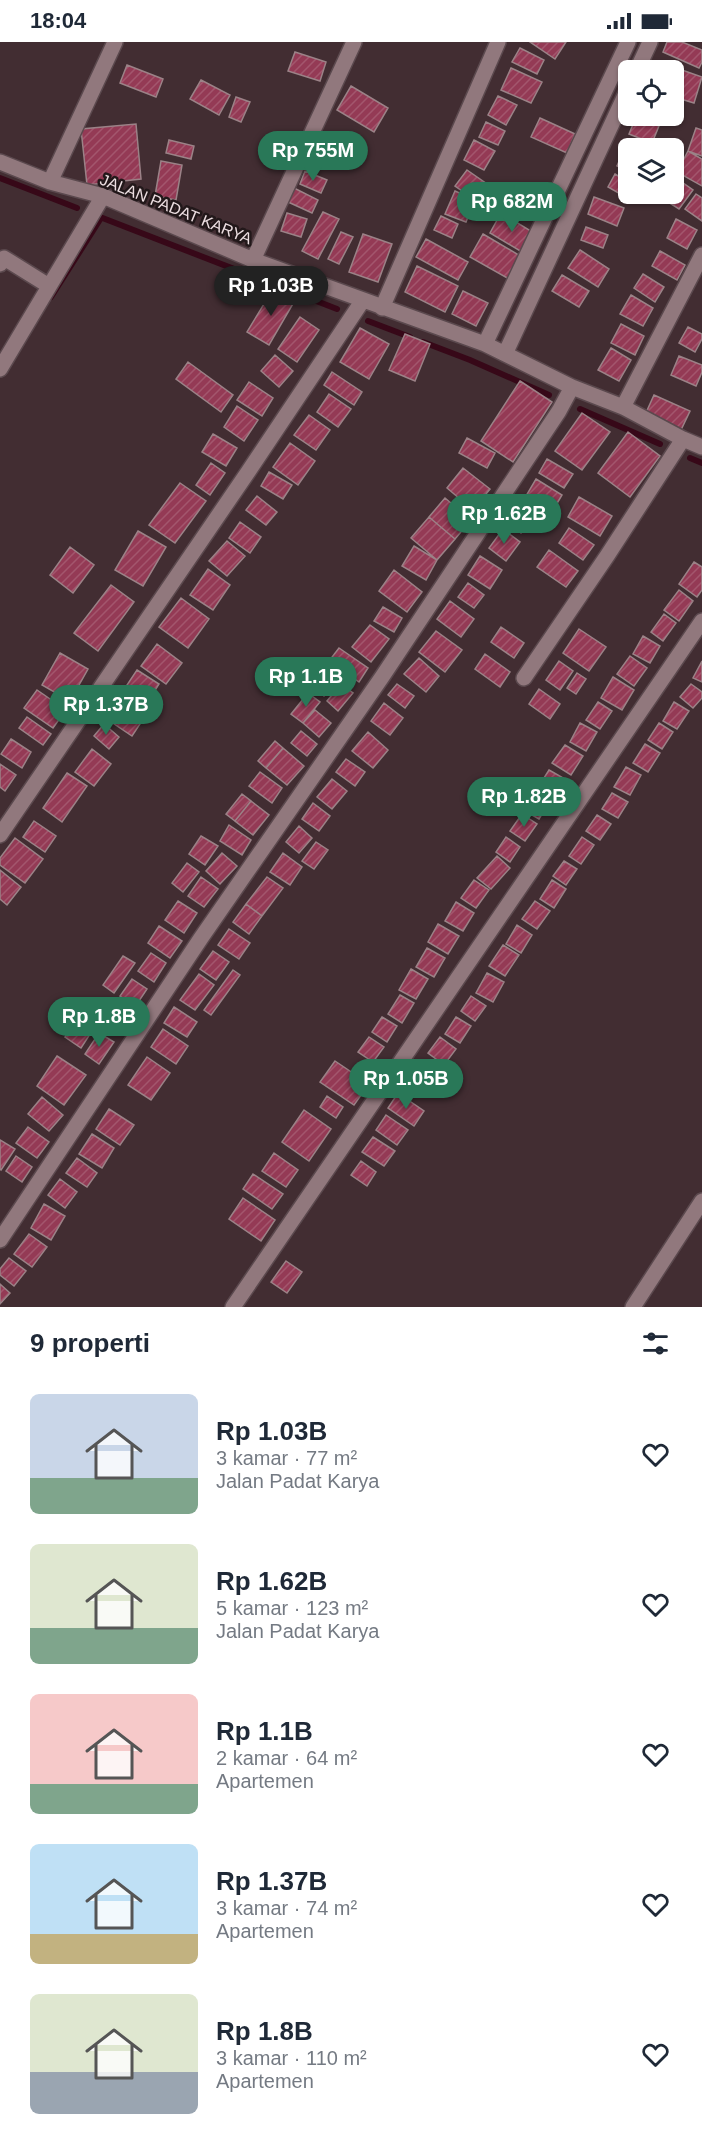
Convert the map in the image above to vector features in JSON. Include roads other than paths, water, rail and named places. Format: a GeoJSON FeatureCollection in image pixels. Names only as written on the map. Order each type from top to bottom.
{"type":"FeatureCollection","features":[{"type":"Feature","properties":{"kind":"street"},"geometry":{"type":"LineString","coordinates":[[50,182],[115,42]]}},
{"type":"Feature","properties":{"kind":"street"},"geometry":{"type":"LineString","coordinates":[[253,260],[354,42]]}},
{"type":"Feature","properties":{"kind":"street"},"geometry":{"type":"LineString","coordinates":[[382,308],[498,42]]}},
{"type":"Feature","properties":{"kind":"street"},"geometry":{"type":"LineString","coordinates":[[485,344],[628,42]]}},
{"type":"Feature","properties":{"kind":"street"},"geometry":{"type":"LineString","coordinates":[[642,60],[650,42]]}},
{"type":"Feature","properties":{"kind":"street"},"geometry":{"type":"LineString","coordinates":[[505,354],[618,111]]}},
{"type":"Feature","properties":{"kind":"street","name":"JALAN PADAT KARYA"},"geometry":{"type":"LineString","coordinates":[[0,162],[50,182],[103,196],[253,260],[485,344],[572,387],[623,407],[702,447]]}},
{"type":"Feature","properties":{"kind":"street"},"geometry":{"type":"LineString","coordinates":[[0,369],[103,196]]}},
{"type":"Feature","properties":{"kind":"street"},"geometry":{"type":"LineString","coordinates":[[623,407],[702,255]]}},
{"type":"Feature","properties":{"kind":"street"},"geometry":{"type":"LineString","coordinates":[[0,264],[4,258],[49,286]]}},
{"type":"Feature","properties":{"kind":"street"},"geometry":{"type":"LineString","coordinates":[[0,835],[242,482],[363,300]]}},
{"type":"Feature","properties":{"kind":"street"},"geometry":{"type":"LineString","coordinates":[[0,1240],[201,938],[382,677],[559,411],[572,387]]}},
{"type":"Feature","properties":{"kind":"street"},"geometry":{"type":"LineString","coordinates":[[524,678],[608,556],[683,439]]}},
{"type":"Feature","properties":{"kind":"street"},"geometry":{"type":"LineString","coordinates":[[233,1307],[702,621]]}},
{"type":"Feature","properties":{"kind":"street"},"geometry":{"type":"LineString","coordinates":[[633,1307],[702,1201]]}},
{"type":"Feature","properties":{"kind":"waterway"},"geometry":{"type":"LineString","coordinates":[[0,178],[77,208]]}},
{"type":"Feature","properties":{"kind":"waterway"},"geometry":{"type":"LineString","coordinates":[[100,217],[337,309]]}},
{"type":"Feature","properties":{"kind":"waterway"},"geometry":{"type":"LineString","coordinates":[[51,297],[101,218]]}},
{"type":"Feature","properties":{"kind":"waterway"},"geometry":{"type":"LineString","coordinates":[[368,321],[410,337]]}},
{"type":"Feature","properties":{"kind":"waterway"},"geometry":{"type":"LineString","coordinates":[[423,342],[549,395]]}},
{"type":"Feature","properties":{"kind":"waterway"},"geometry":{"type":"LineString","coordinates":[[580,409],[660,444]]}},
{"type":"Feature","properties":{"kind":"waterway"},"geometry":{"type":"LineString","coordinates":[[690,458],[702,463]]}}]}
